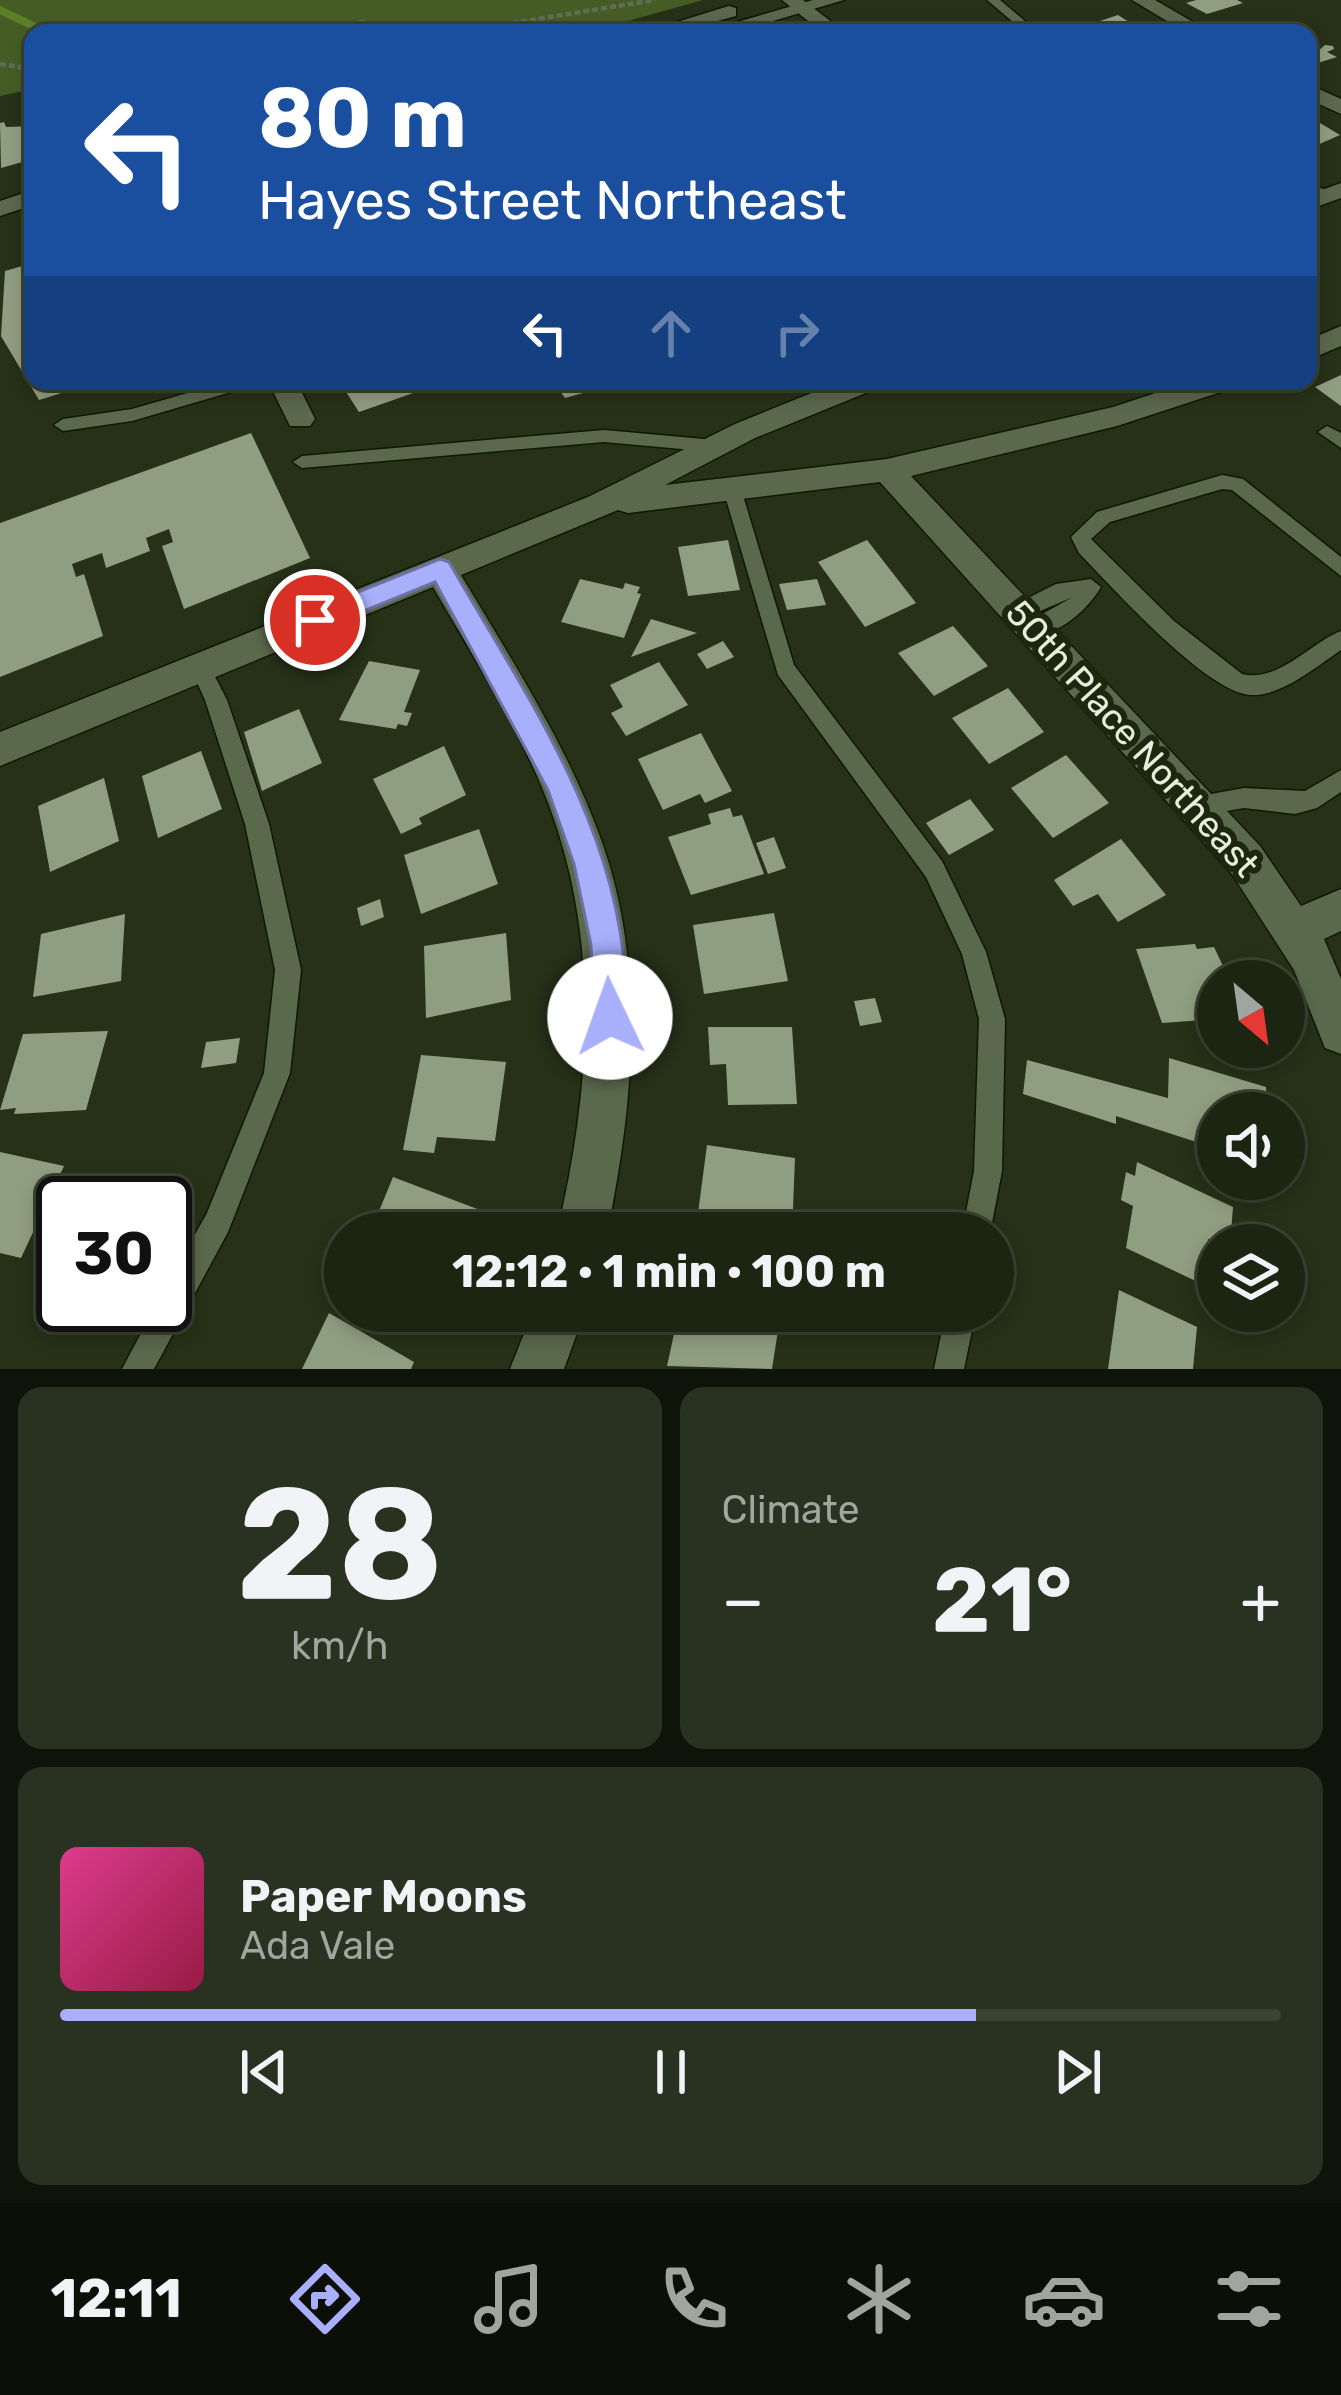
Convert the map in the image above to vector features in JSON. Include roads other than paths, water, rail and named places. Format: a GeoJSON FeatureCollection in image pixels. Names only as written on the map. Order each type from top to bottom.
{"type":"FeatureCollection","features":[{"type":"Feature","properties":{"kind":"street"},"geometry":{"type":"LineString","coordinates":[[701,24],[776,0]]}},
{"type":"Feature","properties":{"kind":"street"},"geometry":{"type":"LineString","coordinates":[[736,24],[797,4],[835,0]]}},
{"type":"Feature","properties":{"kind":"street"},"geometry":{"type":"LineString","coordinates":[[1142,0],[1186,24]]}},
{"type":"Feature","properties":{"kind":"street"},"geometry":{"type":"LineString","coordinates":[[797,4],[824,24]]}},
{"type":"Feature","properties":{"kind":"street"},"geometry":{"type":"LineString","coordinates":[[286,390],[300,419]]}},
{"type":"Feature","properties":{"kind":"street"},"geometry":{"type":"LineString","coordinates":[[0,749],[599,505],[715,446],[847,390]]}},
{"type":"Feature","properties":{"kind":"street"},"geometry":{"type":"LineString","coordinates":[[599,505],[887,470],[1117,416],[1195,390]]}},
{"type":"Feature","properties":{"kind":"street","name":"50th Place Northeast"},"geometry":{"type":"LineString","coordinates":[[887,470],[1266,884],[1296,931],[1341,1032]]}},
{"type":"Feature","properties":{"kind":"street"},"geometry":{"type":"LineString","coordinates":[[440,569],[561,786],[589,864],[607,945],[610,1017],[606,1103],[586,1212]]}},
{"type":"Feature","properties":{"kind":"street"},"geometry":{"type":"LineString","coordinates":[[1296,931],[1341,910]]}},
{"type":"Feature","properties":{"kind":"street"},"geometry":{"type":"LineString","coordinates":[[537,1369],[551,1332]]}},
{"type":"Feature","properties":{"kind":"lane"},"geometry":{"type":"LineString","coordinates":[[993,0],[1022,24]]}},
{"type":"Feature","properties":{"kind":"lane"},"geometry":{"type":"LineString","coordinates":[[63,425],[132,415],[218,390]]}},
{"type":"Feature","properties":{"kind":"lane"},"geometry":{"type":"LineString","coordinates":[[302,462],[604,436],[715,446]]}},
{"type":"Feature","properties":{"kind":"lane"},"geometry":{"type":"LineString","coordinates":[[1341,568],[1252,493],[1222,482],[1104,517],[1080,541],[1211,667],[1241,685],[1274,679],[1341,639]]}},
{"type":"Feature","properties":{"kind":"lane"},"geometry":{"type":"LineString","coordinates":[[732,489],[785,669],[934,869],[974,952],[992,1019],[988,1172],[980,1212]]}},
{"type":"Feature","properties":{"kind":"lane"},"geometry":{"type":"LineString","coordinates":[[1026,620],[1063,590],[1091,587],[1114,576]]}},
{"type":"Feature","properties":{"kind":"lane"},"geometry":{"type":"LineString","coordinates":[[137,1369],[218,1222],[277,1073],[288,970],[257,824],[200,667]]}},
{"type":"Feature","properties":{"kind":"lane"},"geometry":{"type":"LineString","coordinates":[[1197,805],[1244,798],[1309,801],[1341,780]]}},
{"type":"Feature","properties":{"kind":"lane"},"geometry":{"type":"LineString","coordinates":[[949,1369],[957,1332]]}},
{"type":"Feature","properties":{"kind":"waterway"},"geometry":{"type":"LineString","coordinates":[[0,10],[29,24]]}}]}
